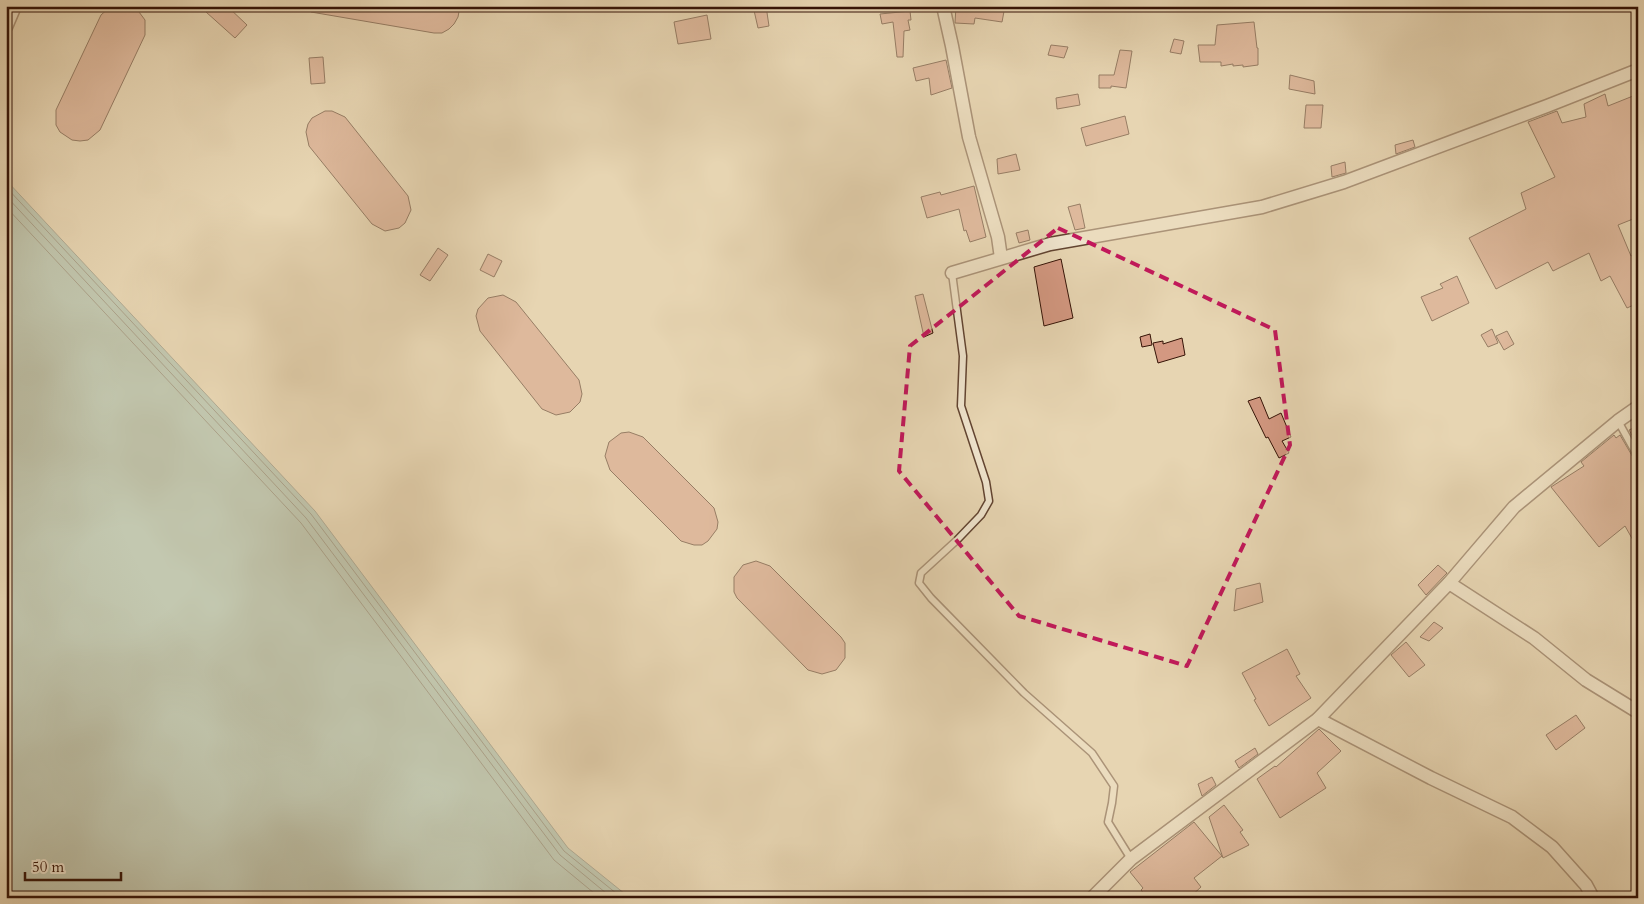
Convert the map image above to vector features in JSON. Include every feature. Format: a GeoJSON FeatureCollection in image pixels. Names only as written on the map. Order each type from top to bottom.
{"type":"FeatureCollection","features":[{"type":"Feature","properties":{"kind":"street"},"geometry":{"type":"LineString","coordinates":[[6,27],[15,6]]}},
{"type":"Feature","properties":{"kind":"street"},"geometry":{"type":"LineString","coordinates":[[943,6],[969,137],[998,237],[1001,258]]}},
{"type":"Feature","properties":{"kind":"street"},"geometry":{"type":"LineString","coordinates":[[952,273],[1050,244],[1262,207],[1344,182],[1638,70]]}},
{"type":"Feature","properties":{"kind":"street"},"geometry":{"type":"LineString","coordinates":[[1092,898],[1132,859],[1318,719],[1449,583],[1514,508],[1618,421],[1638,407]]}},
{"type":"Feature","properties":{"kind":"street"},"geometry":{"type":"LineString","coordinates":[[1449,583],[1534,638],[1586,680],[1638,712]]}},
{"type":"Feature","properties":{"kind":"street"},"geometry":{"type":"LineString","coordinates":[[1318,719],[1431,778],[1512,817],[1552,847],[1586,885],[1593,898]]}},
{"type":"Feature","properties":{"kind":"lane"},"geometry":{"type":"LineString","coordinates":[[952,273],[963,356],[961,406],[986,482],[989,501],[981,515],[921,573],[918,583],[1024,693],[1092,753],[1114,786],[1108,822],[1132,859]]}},
{"type":"Feature","properties":{"kind":"lane"},"geometry":{"type":"LineString","coordinates":[[1618,421],[1638,456]]}},
{"type":"Feature","properties":{"kind":"highlighted area"},"geometry":{"type":"Polygon","coordinates":[[[1058,228],[1275,330],[1290,445],[1187,666],[1019,616],[899,471],[910,346],[1058,228]]]}},
{"type":"Feature","properties":{"kind":"water"},"geometry":{"type":"Polygon","coordinates":[[[6,180],[315,511],[568,848],[630,898],[6,898],[6,180]]]}},
{"type":"Feature","properties":{"kind":"building"},"geometry":{"type":"Polygon","coordinates":[[[111,6],[133,6],[136,8],[145,20],[145,35],[100,130],[88,140],[72,140],[60,132],[56,125],[56,110],[101,15],[111,6]]]}},
{"type":"Feature","properties":{"kind":"building"},"geometry":{"type":"Polygon","coordinates":[[[212,6],[227,6],[247,25],[235,38],[206,12],[212,6]]]}},
{"type":"Feature","properties":{"kind":"building"},"geometry":{"type":"Polygon","coordinates":[[[311,6],[460,6],[458,17],[454,24],[442,33],[434,33],[311,12],[311,6]]]}},
{"type":"Feature","properties":{"kind":"building"},"geometry":{"type":"Polygon","coordinates":[[[753,6],[766,6],[769,26],[758,28],[753,6]]]}},
{"type":"Feature","properties":{"kind":"building"},"geometry":{"type":"Polygon","coordinates":[[[956,6],[1005,6],[1002,22],[975,18],[974,24],[955,23],[956,6]]]}},
{"type":"Feature","properties":{"kind":"building"},"geometry":{"type":"Polygon","coordinates":[[[910,11],[911,20],[908,20],[910,30],[904,31],[903,57],[897,57],[893,22],[882,24],[880,14],[910,11]]]}},
{"type":"Feature","properties":{"kind":"building"},"geometry":{"type":"Polygon","coordinates":[[[707,15],[711,39],[678,44],[674,22],[707,15]]]}},
{"type":"Feature","properties":{"kind":"building"},"geometry":{"type":"Polygon","coordinates":[[[1254,22],[1258,48],[1258,65],[1243,67],[1243,65],[1233,66],[1233,64],[1221,66],[1221,62],[1200,62],[1198,45],[1215,45],[1217,25],[1254,22]]]}},
{"type":"Feature","properties":{"kind":"building"},"geometry":{"type":"Polygon","coordinates":[[[1174,39],[1184,41],[1181,54],[1170,52],[1174,39]]]}},
{"type":"Feature","properties":{"kind":"building"},"geometry":{"type":"Polygon","coordinates":[[[1051,45],[1068,47],[1064,58],[1048,55],[1051,45]]]}},
{"type":"Feature","properties":{"kind":"building"},"geometry":{"type":"Polygon","coordinates":[[[1120,50],[1132,51],[1126,88],[1111,86],[1111,88],[1099,88],[1099,75],[1114,75],[1120,50]]]}},
{"type":"Feature","properties":{"kind":"building"},"geometry":{"type":"Polygon","coordinates":[[[323,57],[325,83],[311,84],[309,58],[323,57]]]}},
{"type":"Feature","properties":{"kind":"building"},"geometry":{"type":"Polygon","coordinates":[[[946,60],[952,88],[931,95],[929,78],[916,81],[913,68],[946,60]]]}},
{"type":"Feature","properties":{"kind":"building"},"geometry":{"type":"Polygon","coordinates":[[[1290,75],[1314,81],[1315,94],[1289,89],[1290,75]]]}},
{"type":"Feature","properties":{"kind":"building"},"geometry":{"type":"Polygon","coordinates":[[[1078,94],[1080,105],[1057,109],[1056,98],[1078,94]]]}},
{"type":"Feature","properties":{"kind":"building"},"geometry":{"type":"Polygon","coordinates":[[[1605,94],[1608,106],[1638,94],[1638,217],[1618,225],[1631,256],[1638,253],[1638,303],[1627,308],[1610,276],[1601,281],[1589,253],[1553,271],[1548,262],[1496,289],[1469,238],[1526,209],[1521,193],[1555,177],[1528,122],[1557,111],[1562,123],[1586,117],[1584,104],[1605,94]]]}},
{"type":"Feature","properties":{"kind":"building"},"geometry":{"type":"Polygon","coordinates":[[[1306,105],[1323,105],[1321,128],[1304,128],[1306,105]]]}},
{"type":"Feature","properties":{"kind":"building"},"geometry":{"type":"Polygon","coordinates":[[[325,111],[332,111],[345,117],[408,196],[411,210],[405,223],[399,228],[385,231],[372,224],[309,146],[306,132],[308,124],[312,118],[325,111]]]}},
{"type":"Feature","properties":{"kind":"building"},"geometry":{"type":"Polygon","coordinates":[[[1125,116],[1129,134],[1086,146],[1081,128],[1125,116]]]}},
{"type":"Feature","properties":{"kind":"building"},"geometry":{"type":"Polygon","coordinates":[[[1413,140],[1415,147],[1396,154],[1395,145],[1413,140]]]}},
{"type":"Feature","properties":{"kind":"building"},"geometry":{"type":"Polygon","coordinates":[[[1016,154],[1020,170],[998,174],[997,159],[1016,154]]]}},
{"type":"Feature","properties":{"kind":"building"},"geometry":{"type":"Polygon","coordinates":[[[1345,162],[1346,173],[1332,177],[1331,166],[1345,162]]]}},
{"type":"Feature","properties":{"kind":"building"},"geometry":{"type":"Polygon","coordinates":[[[974,186],[986,237],[970,242],[966,230],[964,231],[959,209],[927,218],[921,197],[940,192],[941,195],[974,186]]]}},
{"type":"Feature","properties":{"kind":"building"},"geometry":{"type":"Polygon","coordinates":[[[1080,204],[1085,228],[1075,230],[1068,207],[1080,204]]]}},
{"type":"Feature","properties":{"kind":"building"},"geometry":{"type":"Polygon","coordinates":[[[1028,230],[1030,240],[1019,243],[1016,233],[1028,230]]]}},
{"type":"Feature","properties":{"kind":"building"},"geometry":{"type":"Polygon","coordinates":[[[438,248],[448,255],[430,281],[420,275],[438,248]]]}},
{"type":"Feature","properties":{"kind":"building"},"geometry":{"type":"Polygon","coordinates":[[[488,254],[502,261],[494,277],[480,270],[488,254]]]}},
{"type":"Feature","properties":{"kind":"building"},"geometry":{"type":"Polygon","coordinates":[[[1061,259],[1073,318],[1044,326],[1034,267],[1061,259]]]}},
{"type":"Feature","properties":{"kind":"building"},"geometry":{"type":"Polygon","coordinates":[[[1457,276],[1469,303],[1432,321],[1421,297],[1443,288],[1440,284],[1457,276]]]}},
{"type":"Feature","properties":{"kind":"building"},"geometry":{"type":"Polygon","coordinates":[[[923,294],[933,333],[924,337],[915,296],[923,294]]]}},
{"type":"Feature","properties":{"kind":"building"},"geometry":{"type":"Polygon","coordinates":[[[503,295],[516,302],[579,380],[582,394],[580,402],[570,412],[556,415],[542,409],[480,331],[476,316],[478,309],[488,298],[503,295]]]}},
{"type":"Feature","properties":{"kind":"building"},"geometry":{"type":"Polygon","coordinates":[[[1492,329],[1498,343],[1488,347],[1481,335],[1492,329]]]}},
{"type":"Feature","properties":{"kind":"building"},"geometry":{"type":"Polygon","coordinates":[[[1507,331],[1514,344],[1504,350],[1496,336],[1507,331]]]}},
{"type":"Feature","properties":{"kind":"building"},"geometry":{"type":"Polygon","coordinates":[[[1150,334],[1152,345],[1142,347],[1140,337],[1150,334]]]}},
{"type":"Feature","properties":{"kind":"building"},"geometry":{"type":"Polygon","coordinates":[[[1182,338],[1185,355],[1158,363],[1153,343],[1163,341],[1163,344],[1182,338]]]}},
{"type":"Feature","properties":{"kind":"building"},"geometry":{"type":"Polygon","coordinates":[[[1260,397],[1269,419],[1281,413],[1291,437],[1282,441],[1289,453],[1279,458],[1268,437],[1266,438],[1248,401],[1260,397]]]}},
{"type":"Feature","properties":{"kind":"building"},"geometry":{"type":"Polygon","coordinates":[[[1638,426],[1638,446],[1629,430],[1638,426]]]}},
{"type":"Feature","properties":{"kind":"building"},"geometry":{"type":"Polygon","coordinates":[[[629,432],[643,437],[714,508],[718,522],[717,529],[708,541],[702,545],[694,545],[681,541],[610,470],[605,456],[609,442],[621,433],[629,432]]]}},
{"type":"Feature","properties":{"kind":"building"},"geometry":{"type":"Polygon","coordinates":[[[1614,435],[1616,438],[1620,435],[1634,459],[1638,462],[1638,549],[1625,526],[1599,547],[1551,487],[1584,466],[1581,462],[1614,435]]]}},
{"type":"Feature","properties":{"kind":"building"},"geometry":{"type":"Polygon","coordinates":[[[756,561],[770,566],[841,637],[845,643],[845,658],[836,670],[822,674],[808,670],[737,598],[734,592],[734,577],[743,565],[756,561]]]}},
{"type":"Feature","properties":{"kind":"building"},"geometry":{"type":"Polygon","coordinates":[[[1438,565],[1447,573],[1426,595],[1418,585],[1438,565]]]}},
{"type":"Feature","properties":{"kind":"building"},"geometry":{"type":"Polygon","coordinates":[[[1260,583],[1263,602],[1234,611],[1236,589],[1260,583]]]}},
{"type":"Feature","properties":{"kind":"building"},"geometry":{"type":"Polygon","coordinates":[[[1434,622],[1443,628],[1429,641],[1420,637],[1434,622]]]}},
{"type":"Feature","properties":{"kind":"building"},"geometry":{"type":"Polygon","coordinates":[[[1406,642],[1425,665],[1409,677],[1391,655],[1406,642]]]}},
{"type":"Feature","properties":{"kind":"building"},"geometry":{"type":"Polygon","coordinates":[[[1287,649],[1300,674],[1296,676],[1311,698],[1269,726],[1254,700],[1256,699],[1242,673],[1287,649]]]}},
{"type":"Feature","properties":{"kind":"building"},"geometry":{"type":"Polygon","coordinates":[[[1576,715],[1585,728],[1556,750],[1546,735],[1576,715]]]}},
{"type":"Feature","properties":{"kind":"building"},"geometry":{"type":"Polygon","coordinates":[[[1319,729],[1341,751],[1317,773],[1326,788],[1280,818],[1257,779],[1276,767],[1319,729]]]}},
{"type":"Feature","properties":{"kind":"building"},"geometry":{"type":"Polygon","coordinates":[[[1255,748],[1258,754],[1239,768],[1235,761],[1255,748]]]}},
{"type":"Feature","properties":{"kind":"building"},"geometry":{"type":"Polygon","coordinates":[[[1212,777],[1216,785],[1202,796],[1198,784],[1212,777]]]}},
{"type":"Feature","properties":{"kind":"building"},"geometry":{"type":"Polygon","coordinates":[[[1224,805],[1243,830],[1240,832],[1249,845],[1223,858],[1209,817],[1224,805]]]}},
{"type":"Feature","properties":{"kind":"building"},"geometry":{"type":"Polygon","coordinates":[[[1194,822],[1222,856],[1194,878],[1201,887],[1189,898],[1147,898],[1141,890],[1143,888],[1130,872],[1194,822]]]}}]}
